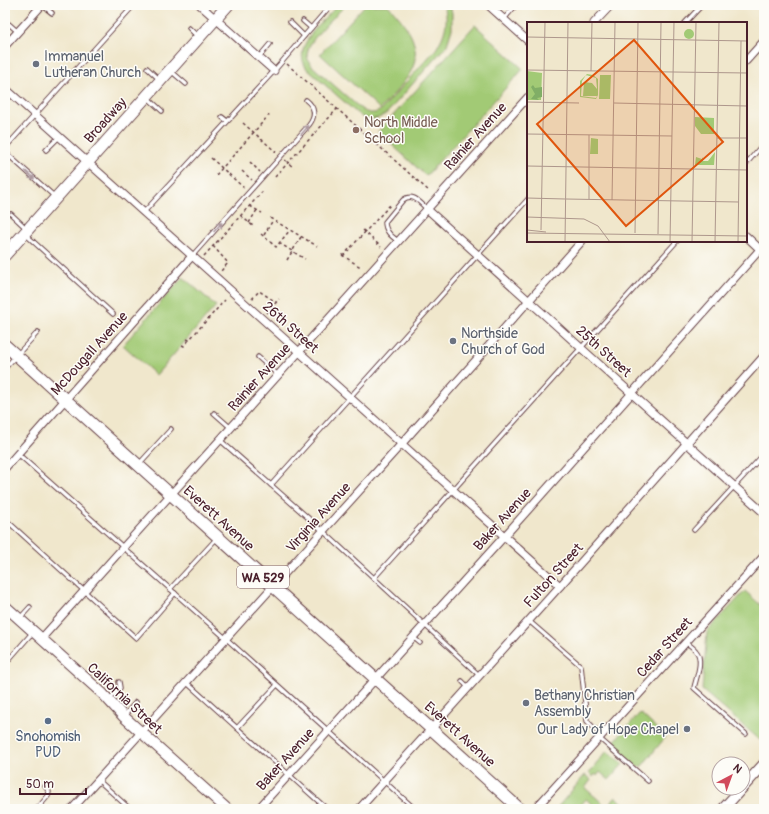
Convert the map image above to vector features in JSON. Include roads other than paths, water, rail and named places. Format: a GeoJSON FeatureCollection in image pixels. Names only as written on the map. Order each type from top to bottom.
{"type":"FeatureCollection","features":[{"type":"Feature","properties":{"kind":"main road","name":"Broadway"},"geometry":{"type":"LineString","coordinates":[[5,255],[228,5]]}},
{"type":"Feature","properties":{"kind":"main road","name":"Everett Avenue"},"geometry":{"type":"LineString","coordinates":[[5,345],[520,809]]}},
{"type":"Feature","properties":{"kind":"street"},"geometry":{"type":"LineString","coordinates":[[5,46],[42,5]]}},
{"type":"Feature","properties":{"kind":"street"},"geometry":{"type":"LineString","coordinates":[[200,5],[274,71]]}},
{"type":"Feature","properties":{"kind":"street"},"geometry":{"type":"LineString","coordinates":[[488,5],[527,40]]}},
{"type":"Feature","properties":{"kind":"street"},"geometry":{"type":"LineString","coordinates":[[595,22],[611,5]]}},
{"type":"Feature","properties":{"kind":"street"},"geometry":{"type":"LineString","coordinates":[[747,60],[764,41]]}},
{"type":"Feature","properties":{"kind":"street","name":"26th Street"},"geometry":{"type":"LineString","coordinates":[[5,88],[560,586]]}},
{"type":"Feature","properties":{"kind":"street","name":"Rainier Avenue"},"geometry":{"type":"LineString","coordinates":[[37,636],[85,591],[527,98]]}},
{"type":"Feature","properties":{"kind":"street","name":"25th Street"},"geometry":{"type":"LineString","coordinates":[[428,209],[764,513]]}},
{"type":"Feature","properties":{"kind":"street"},"geometry":{"type":"LineString","coordinates":[[747,237],[763,249]]}},
{"type":"Feature","properties":{"kind":"street","name":"Virginia Avenue"},"geometry":{"type":"LineString","coordinates":[[72,809],[402,444],[528,300],[581,242]]}},
{"type":"Feature","properties":{"kind":"street","name":"Baker Avenue"},"geometry":{"type":"LineString","coordinates":[[258,809],[763,249]]}},
{"type":"Feature","properties":{"kind":"street","name":"McDougall Avenue"},"geometry":{"type":"LineString","coordinates":[[5,468],[192,256]]}},
{"type":"Feature","properties":{"kind":"street","name":"Fulton Street"},"geometry":{"type":"LineString","coordinates":[[359,809],[480,676],[686,442],[764,356]]}},
{"type":"Feature","properties":{"kind":"street","name":"Cedar Street"},"geometry":{"type":"LineString","coordinates":[[535,809],[764,556]]}},
{"type":"Feature","properties":{"kind":"street","name":"California Street"},"geometry":{"type":"LineString","coordinates":[[5,606],[141,732],[227,809]]}},
{"type":"Feature","properties":{"kind":"street"},"geometry":{"type":"LineString","coordinates":[[751,779],[762,769]]}},
{"type":"Feature","properties":{"kind":"street"},"geometry":{"type":"LineString","coordinates":[[723,809],[734,796]]}},
{"type":"Feature","properties":{"kind":"lane"},"geometry":{"type":"LineString","coordinates":[[42,5],[52,13]]}},
{"type":"Feature","properties":{"kind":"lane"},"geometry":{"type":"LineString","coordinates":[[5,148],[134,5]]}},
{"type":"Feature","properties":{"kind":"lane"},"geometry":{"type":"LineString","coordinates":[[144,212],[274,71],[331,5]]}},
{"type":"Feature","properties":{"kind":"lane"},"geometry":{"type":"LineString","coordinates":[[504,19],[516,5]]}},
{"type":"Feature","properties":{"kind":"lane"},"geometry":{"type":"LineString","coordinates":[[687,22],[702,5]]}},
{"type":"Feature","properties":{"kind":"lane"},"geometry":{"type":"LineString","coordinates":[[303,21],[311,28]]}},
{"type":"Feature","properties":{"kind":"lane"},"geometry":{"type":"LineString","coordinates":[[290,22],[304,36]]}},
{"type":"Feature","properties":{"kind":"lane"},"geometry":{"type":"LineString","coordinates":[[9,24],[18,32]]}},
{"type":"Feature","properties":{"kind":"lane"},"geometry":{"type":"LineString","coordinates":[[188,28],[199,37]]}},
{"type":"Feature","properties":{"kind":"lane"},"geometry":{"type":"LineString","coordinates":[[102,32],[106,36]]}},
{"type":"Feature","properties":{"kind":"lane"},"geometry":{"type":"LineString","coordinates":[[259,57],[270,44]]}},
{"type":"Feature","properties":{"kind":"lane"},"geometry":{"type":"LineString","coordinates":[[88,46],[93,50]]}},
{"type":"Feature","properties":{"kind":"lane"},"geometry":{"type":"LineString","coordinates":[[147,68],[160,80]]}},
{"type":"Feature","properties":{"kind":"lane"},"geometry":{"type":"LineString","coordinates":[[170,70],[186,84]]}},
{"type":"Feature","properties":{"kind":"lane"},"geometry":{"type":"LineString","coordinates":[[146,97],[162,111]]}},
{"type":"Feature","properties":{"kind":"lane"},"geometry":{"type":"LineString","coordinates":[[192,256],[312,121],[314,112],[313,107],[306,100]]}},
{"type":"Feature","properties":{"kind":"lane"},"geometry":{"type":"LineString","coordinates":[[222,117],[227,122]]}},
{"type":"Feature","properties":{"kind":"lane"},"geometry":{"type":"LineString","coordinates":[[46,150],[59,136]]}},
{"type":"Feature","properties":{"kind":"lane"},"geometry":{"type":"LineString","coordinates":[[747,163],[764,143]]}},
{"type":"Feature","properties":{"kind":"lane"},"geometry":{"type":"LineString","coordinates":[[199,144],[203,148]]}},
{"type":"Feature","properties":{"kind":"lane"},"geometry":{"type":"LineString","coordinates":[[5,152],[56,198]]}},
{"type":"Feature","properties":{"kind":"lane"},"geometry":{"type":"LineString","coordinates":[[398,242],[387,231],[385,222],[403,200],[406,197],[414,198],[428,209]]}},
{"type":"Feature","properties":{"kind":"lane"},"geometry":{"type":"LineString","coordinates":[[271,485],[527,200]]}},
{"type":"Feature","properties":{"kind":"lane"},"geometry":{"type":"LineString","coordinates":[[11,214],[26,232],[113,314]]}},
{"type":"Feature","properties":{"kind":"lane"},"geometry":{"type":"LineString","coordinates":[[374,578],[676,242]]}},
{"type":"Feature","properties":{"kind":"lane"},"geometry":{"type":"LineString","coordinates":[[5,368],[38,332]]}},
{"type":"Feature","properties":{"kind":"lane"},"geometry":{"type":"LineString","coordinates":[[258,357],[278,375]]}},
{"type":"Feature","properties":{"kind":"lane"},"geometry":{"type":"LineString","coordinates":[[214,413],[231,428]]}},
{"type":"Feature","properties":{"kind":"lane"},"geometry":{"type":"LineString","coordinates":[[138,465],[171,429]]}},
{"type":"Feature","properties":{"kind":"lane"},"geometry":{"type":"LineString","coordinates":[[220,440],[323,531],[480,676]]}},
{"type":"Feature","properties":{"kind":"lane"},"geometry":{"type":"LineString","coordinates":[[18,453],[415,809]]}},
{"type":"Feature","properties":{"kind":"lane"},"geometry":{"type":"LineString","coordinates":[[694,530],[764,454]]}},
{"type":"Feature","properties":{"kind":"lane"},"geometry":{"type":"LineString","coordinates":[[5,519],[136,638],[175,593]]}},
{"type":"Feature","properties":{"kind":"lane"},"geometry":{"type":"LineString","coordinates":[[170,589],[218,537]]}},
{"type":"Feature","properties":{"kind":"lane"},"geometry":{"type":"LineString","coordinates":[[58,575],[62,570]]}},
{"type":"Feature","properties":{"kind":"lane"},"geometry":{"type":"LineString","coordinates":[[19,619],[30,607]]}},
{"type":"Feature","properties":{"kind":"lane"},"geometry":{"type":"LineString","coordinates":[[529,621],[580,666],[587,722],[648,781]]}},
{"type":"Feature","properties":{"kind":"lane"},"geometry":{"type":"LineString","coordinates":[[5,664],[37,636]]}},
{"type":"Feature","properties":{"kind":"lane"},"geometry":{"type":"LineString","coordinates":[[413,637],[420,643]]}},
{"type":"Feature","properties":{"kind":"lane"},"geometry":{"type":"LineString","coordinates":[[686,642],[696,651],[699,656],[694,688],[746,734]]}},
{"type":"Feature","properties":{"kind":"lane"},"geometry":{"type":"LineString","coordinates":[[462,681],[469,688]]}},
{"type":"Feature","properties":{"kind":"lane"},"geometry":{"type":"LineString","coordinates":[[109,701],[120,688],[119,682]]}},
{"type":"Feature","properties":{"kind":"lane"},"geometry":{"type":"LineString","coordinates":[[186,682],[327,809]]}},
{"type":"Feature","properties":{"kind":"lane"},"geometry":{"type":"LineString","coordinates":[[237,728],[277,685]]}},
{"type":"Feature","properties":{"kind":"lane"},"geometry":{"type":"LineString","coordinates":[[124,716],[136,702]]}},
{"type":"Feature","properties":{"kind":"lane"},"geometry":{"type":"LineString","coordinates":[[98,780],[130,809]]}},
{"type":"Feature","properties":{"kind":"lane"},"geometry":{"type":"LineString","coordinates":[[37,809],[48,796],[49,792],[45,786]]}},
{"type":"Feature","properties":{"kind":"place","name":"Immanuel Lutheran Church"},"geometry":{"type":"Point","coordinates":[36,64]}},
{"type":"Feature","properties":{"kind":"place","name":"North Middle School"},"geometry":{"type":"Point","coordinates":[356,130]}},
{"type":"Feature","properties":{"kind":"place","name":"Northside Church of God"},"geometry":{"type":"Point","coordinates":[453,341]}},
{"type":"Feature","properties":{"kind":"place","name":"Bethany Christian Assembly"},"geometry":{"type":"Point","coordinates":[526,703]}},
{"type":"Feature","properties":{"kind":"place","name":"Snohomish PUD"},"geometry":{"type":"Point","coordinates":[48,721]}},
{"type":"Feature","properties":{"kind":"place","name":"Our Lady of Hope Chapel"},"geometry":{"type":"Point","coordinates":[687,729]}}]}
